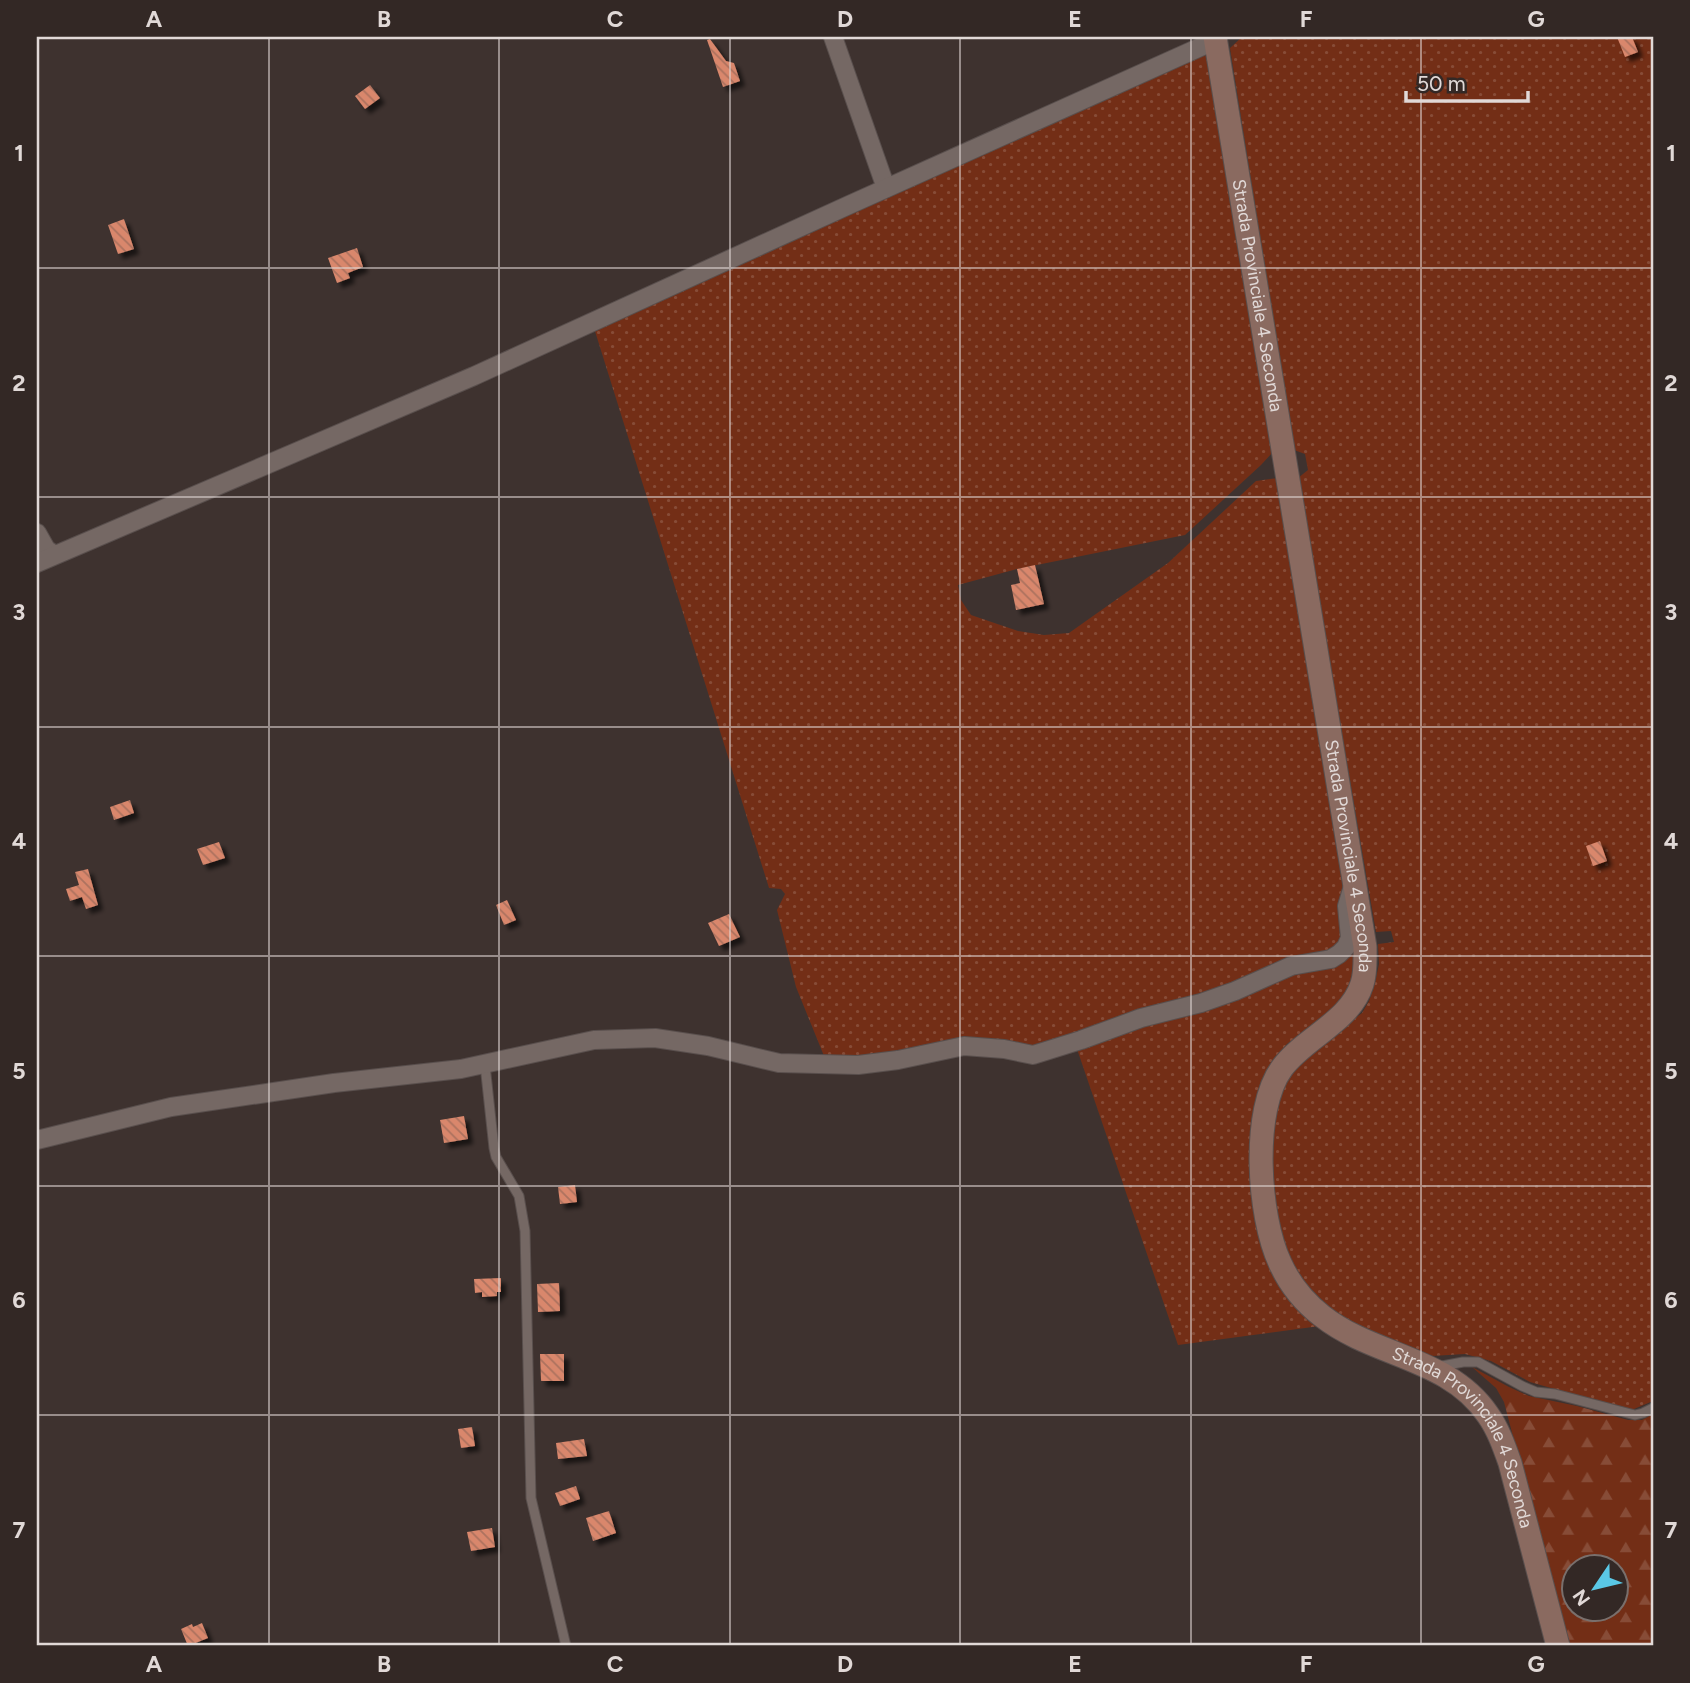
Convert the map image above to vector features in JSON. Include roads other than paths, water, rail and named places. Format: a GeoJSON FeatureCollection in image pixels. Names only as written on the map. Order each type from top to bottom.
{"type":"FeatureCollection","features":[{"type":"Feature","properties":{"kind":"street"},"geometry":{"type":"LineString","coordinates":[[832,37],[886,188]]}},
{"type":"Feature","properties":{"kind":"street"},"geometry":{"type":"LineString","coordinates":[[37,533],[46,549],[45,558],[202,493],[474,376],[1215,38]]}},
{"type":"Feature","properties":{"kind":"street","name":"Strada Provinciale 4 Seconda"},"geometry":{"type":"LineString","coordinates":[[1215,38],[1365,947],[1362,984],[1348,1007],[1283,1067],[1274,1082],[1267,1104],[1262,1147],[1265,1212],[1280,1263],[1304,1300],[1322,1316],[1366,1342],[1453,1379],[1488,1414],[1510,1463],[1558,1646]]}},
{"type":"Feature","properties":{"kind":"street"},"geometry":{"type":"LineString","coordinates":[[37,1140],[172,1107],[267,1092],[461,1069],[594,1040],[655,1038],[708,1046],[779,1063],[858,1065],[898,1060],[964,1046],[1004,1049],[1033,1055],[1141,1018],[1201,1003],[1291,966],[1331,959],[1346,947],[1350,938],[1347,906],[1354,882]]}},
{"type":"Feature","properties":{"kind":"lane"},"geometry":{"type":"LineString","coordinates":[[485,1065],[496,1157],[519,1196],[522,1208],[531,1498],[566,1646]]}},
{"type":"Feature","properties":{"kind":"lane"},"geometry":{"type":"LineString","coordinates":[[1432,1368],[1478,1362],[1536,1392],[1555,1394],[1635,1415],[1653,1408]]}}]}
